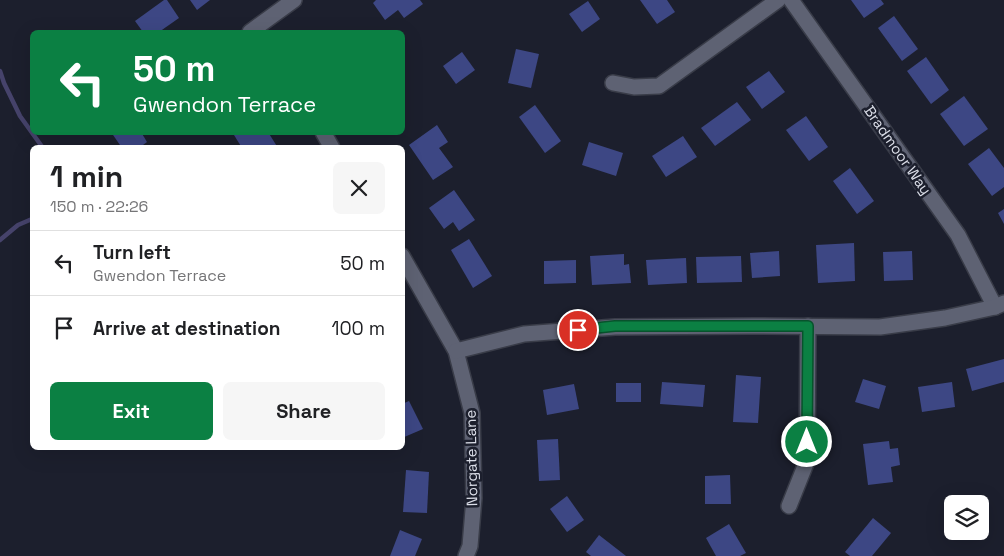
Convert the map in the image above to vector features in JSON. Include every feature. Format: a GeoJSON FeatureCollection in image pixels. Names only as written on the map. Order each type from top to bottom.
{"type":"FeatureCollection","features":[{"type":"Feature","properties":{"kind":"street"},"geometry":{"type":"LineString","coordinates":[[254,30],[294,0]]}},
{"type":"Feature","properties":{"kind":"street"},"geometry":{"type":"LineString","coordinates":[[613,83],[634,87],[658,86],[778,0]]}},
{"type":"Feature","properties":{"kind":"street","name":"Bradmoor Way"},"geometry":{"type":"LineString","coordinates":[[791,0],[958,235],[999,305]]}},
{"type":"Feature","properties":{"kind":"street","name":"Norgate Lane"},"geometry":{"type":"LineString","coordinates":[[405,261],[456,351],[472,413],[474,498],[470,546],[466,556]]}},
{"type":"Feature","properties":{"kind":"street"},"geometry":{"type":"LineString","coordinates":[[456,351],[524,334],[615,326],[880,327],[944,318],[999,305]]}},
{"type":"Feature","properties":{"kind":"street"},"geometry":{"type":"LineString","coordinates":[[789,506],[807,461],[808,326]]}},
{"type":"Feature","properties":{"kind":"building"},"geometry":{"type":"Polygon","coordinates":[[[164,0],[167,0],[179,18],[162,30],[142,30],[135,21],[164,0]]]}},
{"type":"Feature","properties":{"kind":"building"},"geometry":{"type":"Polygon","coordinates":[[[190,0],[210,0],[197,10],[190,0]]]}},
{"type":"Feature","properties":{"kind":"building"},"geometry":{"type":"Polygon","coordinates":[[[376,0],[420,0],[423,4],[404,18],[398,10],[385,20],[373,3],[376,0]]]}},
{"type":"Feature","properties":{"kind":"building"},"geometry":{"type":"Polygon","coordinates":[[[640,0],[667,0],[675,12],[657,24],[640,0]]]}},
{"type":"Feature","properties":{"kind":"building"},"geometry":{"type":"Polygon","coordinates":[[[851,0],[881,0],[884,4],[864,18],[851,0]]]}},
{"type":"Feature","properties":{"kind":"building"},"geometry":{"type":"Polygon","coordinates":[[[588,1],[600,19],[582,32],[569,14],[588,1]]]}},
{"type":"Feature","properties":{"kind":"building"},"geometry":{"type":"Polygon","coordinates":[[[894,16],[918,49],[902,61],[878,28],[894,16]]]}},
{"type":"Feature","properties":{"kind":"building"},"geometry":{"type":"Polygon","coordinates":[[[516,49],[539,54],[531,88],[508,83],[516,49]]]}},
{"type":"Feature","properties":{"kind":"building"},"geometry":{"type":"Polygon","coordinates":[[[462,52],[475,70],[456,84],[443,66],[462,52]]]}},
{"type":"Feature","properties":{"kind":"building"},"geometry":{"type":"Polygon","coordinates":[[[926,57],[949,90],[931,104],[907,71],[926,57]]]}},
{"type":"Feature","properties":{"kind":"building"},"geometry":{"type":"Polygon","coordinates":[[[769,71],[785,92],[762,109],[746,87],[769,71]]]}},
{"type":"Feature","properties":{"kind":"building"},"geometry":{"type":"Polygon","coordinates":[[[964,96],[988,129],[964,146],[940,114],[964,96]]]}},
{"type":"Feature","properties":{"kind":"building"},"geometry":{"type":"Polygon","coordinates":[[[737,102],[751,120],[715,146],[701,128],[737,102]]]}},
{"type":"Feature","properties":{"kind":"building"},"geometry":{"type":"Polygon","coordinates":[[[535,105],[561,141],[545,153],[519,117],[535,105]]]}},
{"type":"Feature","properties":{"kind":"building"},"geometry":{"type":"Polygon","coordinates":[[[806,116],[828,147],[809,161],[786,130],[806,116]]]}},
{"type":"Feature","properties":{"kind":"building"},"geometry":{"type":"Polygon","coordinates":[[[437,125],[448,142],[439,148],[453,167],[433,180],[409,145],[437,125]]]}},
{"type":"Feature","properties":{"kind":"building"},"geometry":{"type":"Polygon","coordinates":[[[113,135],[143,135],[147,142],[143,145],[120,145],[113,135]]]}},
{"type":"Feature","properties":{"kind":"building"},"geometry":{"type":"Polygon","coordinates":[[[234,135],[270,135],[276,145],[240,145],[234,135]]]}},
{"type":"Feature","properties":{"kind":"building"},"geometry":{"type":"Polygon","coordinates":[[[683,136],[697,157],[666,177],[652,156],[683,136]]]}},
{"type":"Feature","properties":{"kind":"building"},"geometry":{"type":"Polygon","coordinates":[[[589,142],[623,153],[616,176],[582,165],[589,142]]]}},
{"type":"Feature","properties":{"kind":"building"},"geometry":{"type":"Polygon","coordinates":[[[989,148],[1004,168],[1004,187],[992,196],[968,164],[989,148]]]}},
{"type":"Feature","properties":{"kind":"building"},"geometry":{"type":"Polygon","coordinates":[[[850,168],[874,201],[857,214],[833,181],[850,168]]]}},
{"type":"Feature","properties":{"kind":"building"},"geometry":{"type":"Polygon","coordinates":[[[454,190],[475,220],[459,231],[453,222],[444,229],[429,208],[454,190]]]}},
{"type":"Feature","properties":{"kind":"building"},"geometry":{"type":"Polygon","coordinates":[[[1004,209],[1004,224],[998,213],[1004,209]]]}},
{"type":"Feature","properties":{"kind":"building"},"geometry":{"type":"Polygon","coordinates":[[[469,239],[492,276],[473,288],[451,250],[469,239]]]}},
{"type":"Feature","properties":{"kind":"building"},"geometry":{"type":"Polygon","coordinates":[[[854,243],[855,281],[818,283],[816,245],[854,243]]]}},
{"type":"Feature","properties":{"kind":"building"},"geometry":{"type":"Polygon","coordinates":[[[779,251],[780,276],[752,278],[750,253],[779,251]]]}},
{"type":"Feature","properties":{"kind":"building"},"geometry":{"type":"Polygon","coordinates":[[[912,251],[913,280],[884,281],[883,252],[912,251]]]}},
{"type":"Feature","properties":{"kind":"building"},"geometry":{"type":"Polygon","coordinates":[[[624,254],[624,265],[629,264],[631,283],[592,285],[590,256],[624,254]]]}},
{"type":"Feature","properties":{"kind":"building"},"geometry":{"type":"Polygon","coordinates":[[[741,256],[742,282],[697,283],[696,257],[741,256]]]}},
{"type":"Feature","properties":{"kind":"building"},"geometry":{"type":"Polygon","coordinates":[[[686,258],[687,283],[648,285],[646,260],[686,258]]]}},
{"type":"Feature","properties":{"kind":"building"},"geometry":{"type":"Polygon","coordinates":[[[576,260],[576,283],[544,284],[544,261],[576,260]]]}},
{"type":"Feature","properties":{"kind":"building"},"geometry":{"type":"Polygon","coordinates":[[[1004,359],[1004,382],[972,391],[966,369],[1004,359]]]}},
{"type":"Feature","properties":{"kind":"building"},"geometry":{"type":"Polygon","coordinates":[[[736,375],[761,377],[758,423],[733,422],[736,375]]]}},
{"type":"Feature","properties":{"kind":"building"},"geometry":{"type":"Polygon","coordinates":[[[863,379],[886,386],[879,409],[855,402],[863,379]]]}},
{"type":"Feature","properties":{"kind":"building"},"geometry":{"type":"Polygon","coordinates":[[[662,382],[705,385],[703,407],[660,404],[662,382]]]}},
{"type":"Feature","properties":{"kind":"building"},"geometry":{"type":"Polygon","coordinates":[[[952,382],[955,407],[922,412],[918,387],[952,382]]]}},
{"type":"Feature","properties":{"kind":"building"},"geometry":{"type":"Polygon","coordinates":[[[616,383],[641,383],[641,402],[616,402],[616,383]]]}},
{"type":"Feature","properties":{"kind":"building"},"geometry":{"type":"Polygon","coordinates":[[[574,384],[579,409],[547,415],[543,390],[574,384]]]}},
{"type":"Feature","properties":{"kind":"building"},"geometry":{"type":"Polygon","coordinates":[[[409,401],[423,429],[405,437],[405,403],[409,401]]]}},
{"type":"Feature","properties":{"kind":"building"},"geometry":{"type":"Polygon","coordinates":[[[558,439],[560,480],[539,481],[537,440],[558,439]]]}},
{"type":"Feature","properties":{"kind":"building"},"geometry":{"type":"Polygon","coordinates":[[[889,441],[890,449],[898,448],[900,465],[891,467],[893,482],[868,485],[863,444],[889,441]]]}},
{"type":"Feature","properties":{"kind":"building"},"geometry":{"type":"Polygon","coordinates":[[[406,470],[429,472],[427,513],[403,512],[406,470]]]}},
{"type":"Feature","properties":{"kind":"building"},"geometry":{"type":"Polygon","coordinates":[[[730,475],[731,504],[705,504],[705,476],[730,475]]]}},
{"type":"Feature","properties":{"kind":"building"},"geometry":{"type":"Polygon","coordinates":[[[567,496],[584,520],[567,532],[550,509],[567,496]]]}},
{"type":"Feature","properties":{"kind":"building"},"geometry":{"type":"Polygon","coordinates":[[[873,518],[891,533],[872,556],[850,556],[845,552],[873,518]]]}},
{"type":"Feature","properties":{"kind":"building"},"geometry":{"type":"Polygon","coordinates":[[[729,524],[746,553],[740,556],[716,556],[706,538],[729,524]]]}},
{"type":"Feature","properties":{"kind":"building"},"geometry":{"type":"Polygon","coordinates":[[[400,530],[422,539],[415,556],[390,556],[400,530]]]}},
{"type":"Feature","properties":{"kind":"building"},"geometry":{"type":"Polygon","coordinates":[[[599,535],[626,556],[591,556],[586,552],[599,535]]]}},
{"type":"Feature","properties":{"kind":"waterway"},"geometry":{"type":"LineString","coordinates":[[0,71],[20,116],[30,130]]}},
{"type":"Feature","properties":{"kind":"waterway"},"geometry":{"type":"LineString","coordinates":[[34,135],[41,145]]}},
{"type":"Feature","properties":{"kind":"waterway"},"geometry":{"type":"LineString","coordinates":[[0,240],[18,225],[30,220]]}},
{"type":"Feature","properties":{"kind":"route"},"geometry":{"type":"LineString","coordinates":[[578,330],[615,326],[808,326],[807,442]]}}]}
